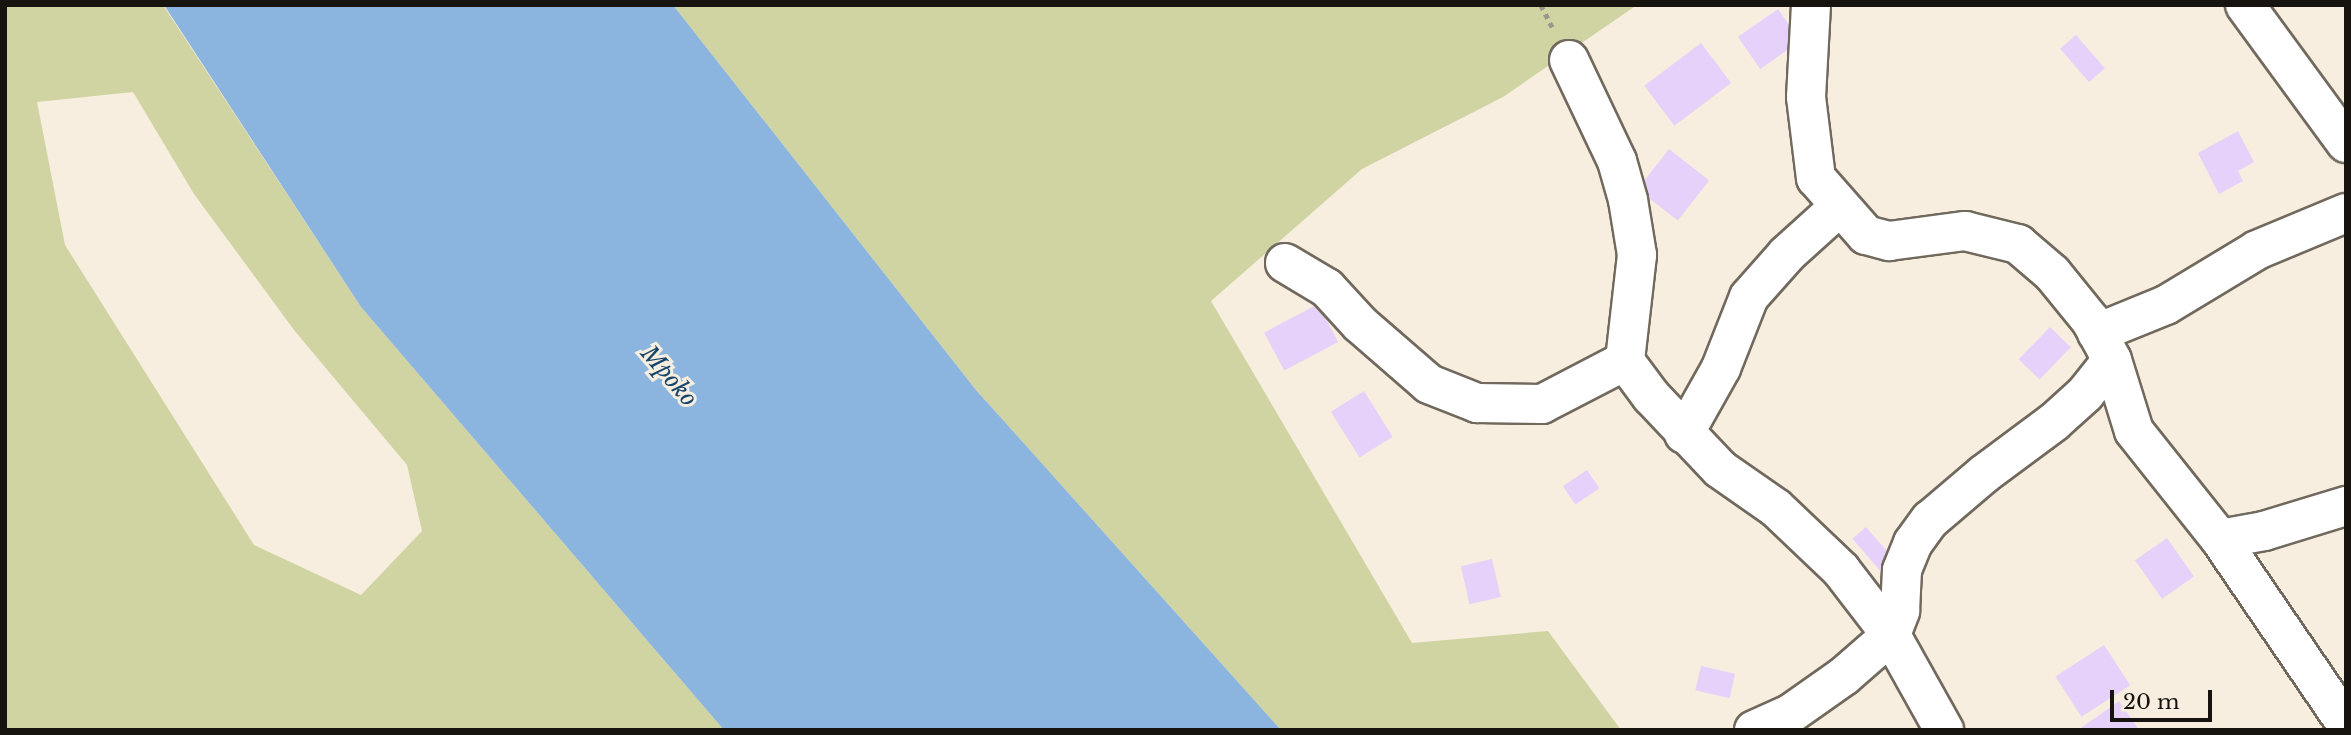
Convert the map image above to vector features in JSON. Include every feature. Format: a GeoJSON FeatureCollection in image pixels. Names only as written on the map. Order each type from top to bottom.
{"type":"FeatureCollection","features":[{"type":"Feature","properties":{"kind":"street"},"geometry":{"type":"LineString","coordinates":[[1811,5],[1806,97],[1816,178],[1866,235],[1889,242],[1965,231],[2018,244],[2053,273],[2105,346],[2134,431],[2220,539],[2346,724]]}},
{"type":"Feature","properties":{"kind":"street"},"geometry":{"type":"LineString","coordinates":[[2245,5],[2332,94],[2346,143]]}},
{"type":"Feature","properties":{"kind":"street"},"geometry":{"type":"LineString","coordinates":[[1569,60],[1617,161],[1628,200],[1637,255],[1625,360],[1684,434],[1720,469],[1776,508],[1841,570],[1891,635],[1944,730]]}},
{"type":"Feature","properties":{"kind":"street"},"geometry":{"type":"LineString","coordinates":[[1684,434],[1721,368],[1749,297],[1787,254],[1839,207]]}},
{"type":"Feature","properties":{"kind":"street"},"geometry":{"type":"LineString","coordinates":[[1754,730],[1790,714],[1844,676],[1891,635],[1900,611],[1902,570],[1913,543],[1930,520],[1983,474],[2054,422],[2085,394],[2105,346],[2257,250],[2346,214]]}},
{"type":"Feature","properties":{"kind":"street"},"geometry":{"type":"LineString","coordinates":[[1285,263],[1327,288],[1360,324],[1429,384],[1478,403],[1542,404],[1625,360]]}},
{"type":"Feature","properties":{"kind":"street"},"geometry":{"type":"LineString","coordinates":[[2220,539],[2264,531],[2346,506]]}},
{"type":"Feature","properties":{"kind":"green space"},"geometry":{"type":"Polygon","coordinates":[[[5,5],[163,5],[361,307],[724,730],[5,730],[5,5]],[[133,92],[37,102],[65,245],[254,545],[361,595],[422,531],[407,465],[294,330],[194,194],[133,92]]]}},
{"type":"Feature","properties":{"kind":"green space"},"geometry":{"type":"Polygon","coordinates":[[[673,5],[1637,5],[1503,97],[1362,169],[1211,301],[1412,643],[1548,631],[1621,730],[1281,730],[976,390],[673,5]]]}},
{"type":"Feature","properties":{"kind":"water","name":"Mpoko"},"geometry":{"type":"Polygon","coordinates":[[[164,5],[673,5],[976,390],[1281,730],[724,730],[361,307],[164,5]]]}},
{"type":"Feature","properties":{"kind":"building"},"geometry":{"type":"Polygon","coordinates":[[[1778,9],[1800,41],[1760,69],[1738,37],[1778,9]]]}},
{"type":"Feature","properties":{"kind":"building"},"geometry":{"type":"Polygon","coordinates":[[[2076,35],[2105,68],[2089,82],[2060,49],[2076,35]]]}},
{"type":"Feature","properties":{"kind":"building"},"geometry":{"type":"Polygon","coordinates":[[[1701,43],[1731,83],[1674,126],[1644,86],[1701,43]]]}},
{"type":"Feature","properties":{"kind":"building"},"geometry":{"type":"Polygon","coordinates":[[[2238,131],[2254,162],[2238,171],[2243,181],[2219,194],[2198,153],[2238,131]]]}},
{"type":"Feature","properties":{"kind":"building"},"geometry":{"type":"Polygon","coordinates":[[[1669,149],[1709,180],[1678,221],[1638,189],[1669,149]]]}},
{"type":"Feature","properties":{"kind":"building"},"geometry":{"type":"Polygon","coordinates":[[[1318,304],[1338,342],[1284,371],[1264,333],[1318,304]]]}},
{"type":"Feature","properties":{"kind":"building"},"geometry":{"type":"Polygon","coordinates":[[[2050,327],[2071,347],[2040,380],[2019,359],[2050,327]]]}},
{"type":"Feature","properties":{"kind":"building"},"geometry":{"type":"Polygon","coordinates":[[[1364,391],[1393,437],[1360,457],[1331,412],[1364,391]]]}},
{"type":"Feature","properties":{"kind":"building"},"geometry":{"type":"Polygon","coordinates":[[[1587,470],[1599,488],[1575,504],[1563,486],[1587,470]]]}},
{"type":"Feature","properties":{"kind":"building"},"geometry":{"type":"Polygon","coordinates":[[[1866,527],[1895,560],[1881,572],[1852,539],[1866,527]]]}},
{"type":"Feature","properties":{"kind":"building"},"geometry":{"type":"Polygon","coordinates":[[[2167,538],[2194,577],[2162,599],[2135,560],[2167,538]]]}},
{"type":"Feature","properties":{"kind":"building"},"geometry":{"type":"Polygon","coordinates":[[[1492,559],[1501,597],[1470,604],[1461,566],[1492,559]]]}},
{"type":"Feature","properties":{"kind":"building"},"geometry":{"type":"Polygon","coordinates":[[[2104,645],[2130,685],[2081,717],[2055,677],[2104,645]]]}},
{"type":"Feature","properties":{"kind":"building"},"geometry":{"type":"Polygon","coordinates":[[[1701,666],[1735,674],[1729,698],[1695,690],[1701,666]]]}},
{"type":"Feature","properties":{"kind":"building"},"geometry":{"type":"Polygon","coordinates":[[[2119,701],[2139,730],[2082,730],[2081,728],[2119,701]]]}}]}
